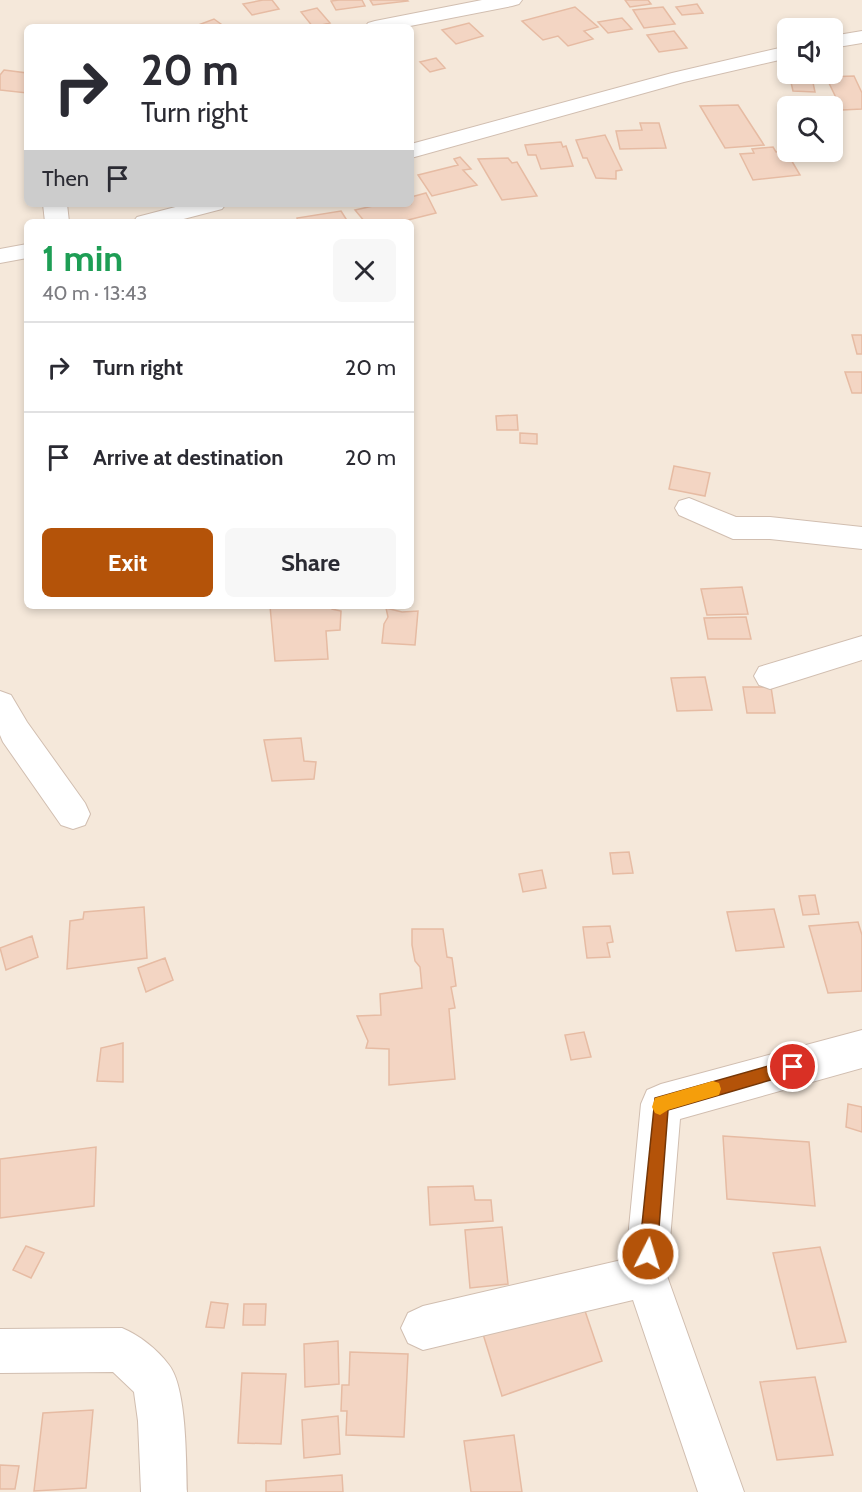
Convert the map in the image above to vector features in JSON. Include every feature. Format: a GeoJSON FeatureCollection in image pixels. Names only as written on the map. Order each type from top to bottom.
{"type":"FeatureCollection","features":[{"type":"Feature","properties":{"kind":"street"},"geometry":{"type":"LineString","coordinates":[[390,24],[512,0]]}},
{"type":"Feature","properties":{"kind":"street"},"geometry":{"type":"LineString","coordinates":[[843,40],[862,37]]}},
{"type":"Feature","properties":{"kind":"street"},"geometry":{"type":"LineString","coordinates":[[414,150],[679,77],[777,55]]}},
{"type":"Feature","properties":{"kind":"street"},"geometry":{"type":"LineString","coordinates":[[156,219],[202,207]]}},
{"type":"Feature","properties":{"kind":"street"},"geometry":{"type":"LineString","coordinates":[[0,256],[24,252]]}},
{"type":"Feature","properties":{"kind":"street"},"geometry":{"type":"LineString","coordinates":[[689,508],[733,528],[770,528],[862,538]]}},
{"type":"Feature","properties":{"kind":"street"},"geometry":{"type":"LineString","coordinates":[[770,676],[862,648]]}},
{"type":"Feature","properties":{"kind":"street"},"geometry":{"type":"LineString","coordinates":[[0,704],[15,732],[73,814]]}},
{"type":"Feature","properties":{"kind":"street"},"geometry":{"type":"LineString","coordinates":[[721,1492],[646,1276],[661,1104],[862,1049]]}},
{"type":"Feature","properties":{"kind":"street"},"geometry":{"type":"LineString","coordinates":[[423,1328],[646,1276]]}},
{"type":"Feature","properties":{"kind":"street"},"geometry":{"type":"LineString","coordinates":[[0,1351],[122,1350],[153,1382],[162,1421],[164,1492]]}},
{"type":"Feature","properties":{"kind":"shaded area"},"geometry":{"type":"Polygon","coordinates":[[[0,0],[862,0],[862,1492],[0,1492],[0,0]]]}},
{"type":"Feature","properties":{"kind":"building"},"geometry":{"type":"Polygon","coordinates":[[[272,0],[279,9],[252,15],[243,4],[272,0]]]}},
{"type":"Feature","properties":{"kind":"building"},"geometry":{"type":"Polygon","coordinates":[[[362,0],[365,6],[336,10],[331,1],[362,0]]]}},
{"type":"Feature","properties":{"kind":"building"},"geometry":{"type":"Polygon","coordinates":[[[370,0],[407,0],[408,1],[373,5],[370,0]]]}},
{"type":"Feature","properties":{"kind":"building"},"geometry":{"type":"Polygon","coordinates":[[[625,0],[648,0],[651,4],[630,7],[625,0]]]}},
{"type":"Feature","properties":{"kind":"building"},"geometry":{"type":"Polygon","coordinates":[[[697,4],[703,13],[682,15],[676,7],[697,4]]]}},
{"type":"Feature","properties":{"kind":"building"},"geometry":{"type":"Polygon","coordinates":[[[575,7],[598,27],[584,31],[593,39],[568,46],[558,36],[543,40],[522,21],[575,7]]]}},
{"type":"Feature","properties":{"kind":"building"},"geometry":{"type":"Polygon","coordinates":[[[663,7],[675,24],[644,28],[633,10],[663,7]]]}},
{"type":"Feature","properties":{"kind":"building"},"geometry":{"type":"Polygon","coordinates":[[[317,8],[330,23],[311,24],[301,12],[317,8]]]}},
{"type":"Feature","properties":{"kind":"building"},"geometry":{"type":"Polygon","coordinates":[[[622,18],[632,29],[608,33],[598,22],[622,18]]]}},
{"type":"Feature","properties":{"kind":"building"},"geometry":{"type":"Polygon","coordinates":[[[214,19],[221,24],[201,24],[214,19]]]}},
{"type":"Feature","properties":{"kind":"building"},"geometry":{"type":"Polygon","coordinates":[[[469,23],[483,36],[456,44],[442,30],[469,23]]]}},
{"type":"Feature","properties":{"kind":"building"},"geometry":{"type":"Polygon","coordinates":[[[674,31],[687,48],[659,52],[647,35],[674,31]]]}},
{"type":"Feature","properties":{"kind":"building"},"geometry":{"type":"Polygon","coordinates":[[[436,58],[445,68],[430,72],[420,62],[436,58]]]}},
{"type":"Feature","properties":{"kind":"building"},"geometry":{"type":"Polygon","coordinates":[[[4,70],[24,73],[24,93],[0,90],[0,75],[4,70]]]}},
{"type":"Feature","properties":{"kind":"building"},"geometry":{"type":"Polygon","coordinates":[[[843,76],[854,76],[862,93],[862,109],[843,110],[843,96],[835,96],[829,84],[843,84],[843,76]]]}},
{"type":"Feature","properties":{"kind":"building"},"geometry":{"type":"Polygon","coordinates":[[[791,84],[813,84],[815,92],[793,91],[791,84]]]}},
{"type":"Feature","properties":{"kind":"building"},"geometry":{"type":"Polygon","coordinates":[[[738,105],[764,145],[725,148],[700,106],[738,105]]]}},
{"type":"Feature","properties":{"kind":"building"},"geometry":{"type":"Polygon","coordinates":[[[640,123],[659,123],[666,148],[620,149],[616,131],[642,130],[640,123]]]}},
{"type":"Feature","properties":{"kind":"building"},"geometry":{"type":"Polygon","coordinates":[[[605,135],[622,170],[616,171],[616,179],[596,178],[587,158],[583,158],[576,140],[605,135]]]}},
{"type":"Feature","properties":{"kind":"building"},"geometry":{"type":"Polygon","coordinates":[[[561,142],[563,147],[566,146],[573,166],[541,169],[536,155],[528,155],[525,145],[561,142]]]}},
{"type":"Feature","properties":{"kind":"building"},"geometry":{"type":"Polygon","coordinates":[[[773,147],[777,152],[777,162],[792,162],[800,175],[753,180],[740,154],[754,153],[752,149],[773,147]]]}},
{"type":"Feature","properties":{"kind":"building"},"geometry":{"type":"Polygon","coordinates":[[[460,157],[471,169],[463,170],[477,185],[432,196],[418,175],[458,165],[454,159],[460,157]]]}},
{"type":"Feature","properties":{"kind":"building"},"geometry":{"type":"Polygon","coordinates":[[[508,158],[512,163],[517,162],[537,196],[502,200],[478,159],[508,158]]]}},
{"type":"Feature","properties":{"kind":"building"},"geometry":{"type":"Polygon","coordinates":[[[426,193],[436,213],[412,219],[362,219],[355,210],[368,207],[414,207],[414,196],[426,193]]]}},
{"type":"Feature","properties":{"kind":"building"},"geometry":{"type":"Polygon","coordinates":[[[341,211],[346,219],[297,219],[341,211]]]}},
{"type":"Feature","properties":{"kind":"building"},"geometry":{"type":"Polygon","coordinates":[[[852,335],[862,335],[862,354],[857,354],[852,335]]]}},
{"type":"Feature","properties":{"kind":"building"},"geometry":{"type":"Polygon","coordinates":[[[845,372],[862,372],[862,393],[852,393],[845,372]]]}},
{"type":"Feature","properties":{"kind":"building"},"geometry":{"type":"Polygon","coordinates":[[[517,415],[518,430],[497,430],[496,416],[517,415]]]}},
{"type":"Feature","properties":{"kind":"building"},"geometry":{"type":"Polygon","coordinates":[[[520,433],[537,434],[537,444],[520,443],[520,433]]]}},
{"type":"Feature","properties":{"kind":"building"},"geometry":{"type":"Polygon","coordinates":[[[674,466],[710,473],[705,496],[669,489],[674,466]]]}},
{"type":"Feature","properties":{"kind":"building"},"geometry":{"type":"Polygon","coordinates":[[[742,587],[748,614],[707,615],[701,589],[742,587]]]}},
{"type":"Feature","properties":{"kind":"building"},"geometry":{"type":"Polygon","coordinates":[[[270,609],[341,611],[340,630],[326,631],[328,659],[275,661],[270,609]]]}},
{"type":"Feature","properties":{"kind":"building"},"geometry":{"type":"Polygon","coordinates":[[[386,609],[402,612],[418,611],[415,645],[382,643],[384,624],[388,617],[386,609]]]}},
{"type":"Feature","properties":{"kind":"building"},"geometry":{"type":"Polygon","coordinates":[[[746,617],[751,639],[708,639],[704,618],[746,617]]]}},
{"type":"Feature","properties":{"kind":"building"},"geometry":{"type":"Polygon","coordinates":[[[705,677],[712,710],[677,711],[671,678],[705,677]]]}},
{"type":"Feature","properties":{"kind":"building"},"geometry":{"type":"Polygon","coordinates":[[[743,687],[771,687],[775,713],[747,713],[743,687]]]}},
{"type":"Feature","properties":{"kind":"building"},"geometry":{"type":"Polygon","coordinates":[[[301,738],[304,761],[316,762],[314,779],[272,781],[264,740],[301,738]]]}},
{"type":"Feature","properties":{"kind":"building"},"geometry":{"type":"Polygon","coordinates":[[[629,852],[633,873],[613,874],[610,853],[629,852]]]}},
{"type":"Feature","properties":{"kind":"building"},"geometry":{"type":"Polygon","coordinates":[[[542,870],[546,888],[523,892],[519,874],[542,870]]]}},
{"type":"Feature","properties":{"kind":"building"},"geometry":{"type":"Polygon","coordinates":[[[815,895],[819,914],[803,915],[799,896],[815,895]]]}},
{"type":"Feature","properties":{"kind":"building"},"geometry":{"type":"Polygon","coordinates":[[[144,907],[147,958],[67,969],[70,921],[83,919],[84,912],[144,907]]]}},
{"type":"Feature","properties":{"kind":"building"},"geometry":{"type":"Polygon","coordinates":[[[774,909],[784,947],[736,951],[727,912],[774,909]]]}},
{"type":"Feature","properties":{"kind":"building"},"geometry":{"type":"Polygon","coordinates":[[[858,922],[862,935],[862,991],[828,993],[809,926],[858,922]]]}},
{"type":"Feature","properties":{"kind":"building"},"geometry":{"type":"Polygon","coordinates":[[[610,926],[613,942],[607,943],[610,957],[587,958],[583,927],[610,926]]]}},
{"type":"Feature","properties":{"kind":"building"},"geometry":{"type":"Polygon","coordinates":[[[412,929],[443,929],[447,957],[452,958],[456,986],[451,987],[455,1008],[449,1009],[455,1079],[389,1085],[389,1049],[366,1048],[368,1041],[357,1016],[381,1015],[380,994],[422,988],[420,967],[415,961],[412,945],[412,929]]]}},
{"type":"Feature","properties":{"kind":"building"},"geometry":{"type":"Polygon","coordinates":[[[32,936],[38,957],[6,970],[0,948],[32,936]]]}},
{"type":"Feature","properties":{"kind":"building"},"geometry":{"type":"Polygon","coordinates":[[[165,958],[173,980],[146,992],[138,968],[165,958]]]}},
{"type":"Feature","properties":{"kind":"building"},"geometry":{"type":"Polygon","coordinates":[[[584,1032],[591,1057],[571,1060],[565,1035],[584,1032]]]}},
{"type":"Feature","properties":{"kind":"building"},"geometry":{"type":"Polygon","coordinates":[[[123,1043],[123,1082],[97,1081],[101,1048],[123,1043]]]}},
{"type":"Feature","properties":{"kind":"building"},"geometry":{"type":"Polygon","coordinates":[[[848,1104],[862,1107],[862,1132],[846,1127],[848,1104]]]}},
{"type":"Feature","properties":{"kind":"building"},"geometry":{"type":"Polygon","coordinates":[[[723,1136],[809,1142],[815,1206],[727,1199],[723,1136]]]}},
{"type":"Feature","properties":{"kind":"building"},"geometry":{"type":"Polygon","coordinates":[[[96,1147],[94,1206],[0,1218],[0,1159],[96,1147]]]}},
{"type":"Feature","properties":{"kind":"building"},"geometry":{"type":"Polygon","coordinates":[[[473,1186],[475,1200],[491,1200],[493,1221],[430,1225],[428,1187],[473,1186]]]}},
{"type":"Feature","properties":{"kind":"building"},"geometry":{"type":"Polygon","coordinates":[[[502,1227],[508,1284],[470,1288],[465,1230],[502,1227]]]}},
{"type":"Feature","properties":{"kind":"building"},"geometry":{"type":"Polygon","coordinates":[[[26,1246],[44,1253],[31,1278],[13,1270],[26,1246]]]}},
{"type":"Feature","properties":{"kind":"building"},"geometry":{"type":"Polygon","coordinates":[[[820,1247],[846,1342],[797,1349],[773,1253],[820,1247]]]}},
{"type":"Feature","properties":{"kind":"building"},"geometry":{"type":"Polygon","coordinates":[[[211,1302],[228,1304],[224,1328],[206,1327],[211,1302]]]}},
{"type":"Feature","properties":{"kind":"building"},"geometry":{"type":"Polygon","coordinates":[[[582,1302],[602,1361],[502,1396],[483,1334],[582,1302]]]}},
{"type":"Feature","properties":{"kind":"building"},"geometry":{"type":"Polygon","coordinates":[[[244,1304],[266,1304],[265,1325],[243,1325],[244,1304]]]}},
{"type":"Feature","properties":{"kind":"building"},"geometry":{"type":"Polygon","coordinates":[[[338,1341],[339,1384],[305,1387],[304,1344],[338,1341]]]}},
{"type":"Feature","properties":{"kind":"building"},"geometry":{"type":"Polygon","coordinates":[[[350,1352],[408,1354],[404,1437],[346,1435],[347,1411],[341,1411],[342,1385],[349,1385],[350,1352]]]}},
{"type":"Feature","properties":{"kind":"building"},"geometry":{"type":"Polygon","coordinates":[[[242,1373],[286,1374],[281,1444],[238,1443],[242,1373]]]}},
{"type":"Feature","properties":{"kind":"building"},"geometry":{"type":"Polygon","coordinates":[[[815,1377],[833,1455],[777,1460],[760,1382],[815,1377]]]}},
{"type":"Feature","properties":{"kind":"building"},"geometry":{"type":"Polygon","coordinates":[[[93,1410],[86,1488],[34,1491],[43,1413],[93,1410]]]}},
{"type":"Feature","properties":{"kind":"building"},"geometry":{"type":"Polygon","coordinates":[[[338,1416],[340,1454],[304,1458],[302,1420],[338,1416]]]}},
{"type":"Feature","properties":{"kind":"building"},"geometry":{"type":"Polygon","coordinates":[[[514,1435],[522,1492],[471,1492],[464,1441],[514,1435]]]}},
{"type":"Feature","properties":{"kind":"building"},"geometry":{"type":"Polygon","coordinates":[[[0,1465],[19,1466],[15,1489],[0,1489],[0,1465]]]}},
{"type":"Feature","properties":{"kind":"building"},"geometry":{"type":"Polygon","coordinates":[[[342,1475],[343,1492],[266,1492],[266,1481],[342,1475]]]}},
{"type":"Feature","properties":{"kind":"slow traffic"},"geometry":{"type":"LineString","coordinates":[[660,1107],[661,1104],[713,1089]]}},
{"type":"Feature","properties":{"kind":"route"},"geometry":{"type":"LineString","coordinates":[[648,1254],[661,1104],[793,1067]]}}]}
